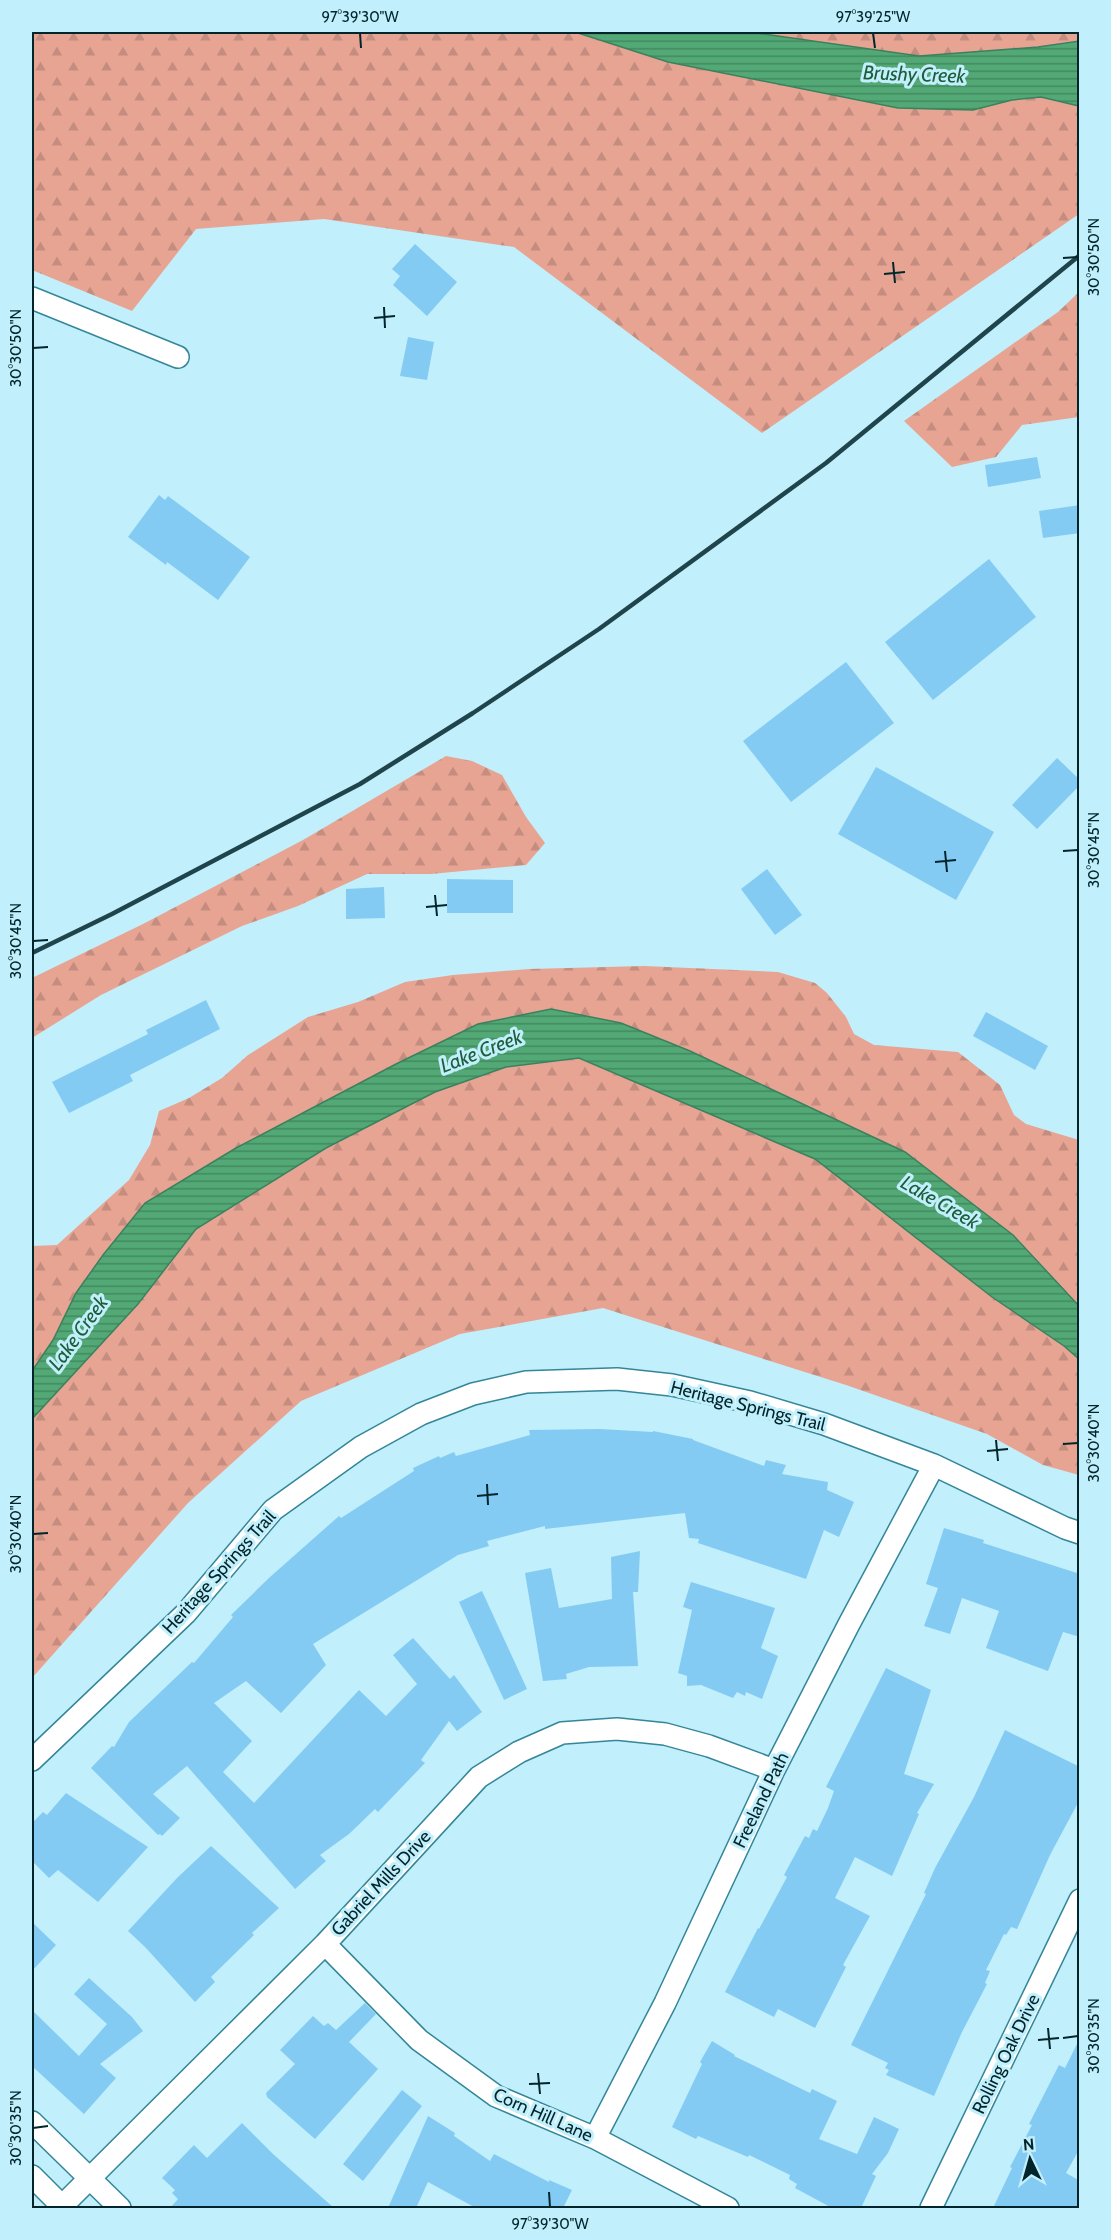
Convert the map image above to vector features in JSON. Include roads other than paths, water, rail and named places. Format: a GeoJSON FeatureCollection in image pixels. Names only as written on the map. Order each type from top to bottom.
{"type":"FeatureCollection","features":[{"type":"Feature","properties":{"kind":"street"},"geometry":{"type":"LineString","coordinates":[[32,298],[178,357]]}},
{"type":"Feature","properties":{"kind":"street","name":"Heritage Springs Trail"},"geometry":{"type":"LineString","coordinates":[[32,1760],[186,1612],[273,1510],[361,1447],[421,1414],[473,1394],[526,1382],[617,1379],[672,1385],[750,1402],[824,1424],[934,1465],[1065,1528],[1080,1533]]}},
{"type":"Feature","properties":{"kind":"street","name":"Freeland Path"},"geometry":{"type":"LineString","coordinates":[[595,2138],[665,2003],[774,1770],[934,1465]]}},
{"type":"Feature","properties":{"kind":"street","name":"Gabriel Mills Drive"},"geometry":{"type":"LineString","coordinates":[[62,2208],[325,1944],[479,1776],[519,1752],[562,1732],[617,1729],[665,1734],[709,1746],[774,1770]]}},
{"type":"Feature","properties":{"kind":"street","name":"Rolling Oak Drive"},"geometry":{"type":"LineString","coordinates":[[931,2208],[1080,1900]]}},
{"type":"Feature","properties":{"kind":"street","name":"Corn Hill Lane"},"geometry":{"type":"LineString","coordinates":[[325,1944],[418,2040],[496,2096],[595,2138],[728,2208]]}},
{"type":"Feature","properties":{"kind":"street"},"geometry":{"type":"LineString","coordinates":[[32,2122],[120,2208]]}},
{"type":"Feature","properties":{"kind":"street"},"geometry":{"type":"LineString","coordinates":[[32,2176],[62,2208]]}},
{"type":"Feature","properties":{"kind":"water","name":"Brushy Creek"},"geometry":{"type":"Polygon","coordinates":[[[575,32],[750,32],[919,56],[1038,47],[1079,41],[1079,106],[1041,97],[1012,100],[973,110],[898,108],[668,62],[575,32]]]}},
{"type":"Feature","properties":{"kind":"water","name":"Lake Creek"},"geometry":{"type":"Polygon","coordinates":[[[551,1009],[621,1023],[690,1051],[905,1152],[1013,1235],[1079,1306],[1079,1359],[1064,1346],[992,1297],[815,1159],[579,1058],[506,1067],[435,1092],[326,1148],[196,1229],[138,1304],[32,1419],[32,1371],[53,1340],[76,1293],[145,1203],[236,1148],[478,1024],[551,1009]]]}},
{"type":"Feature","properties":{"kind":"railway"},"geometry":{"type":"LineString","coordinates":[[32,953],[112,914],[360,784],[473,713],[599,629],[826,463],[1080,255]]}}]}
